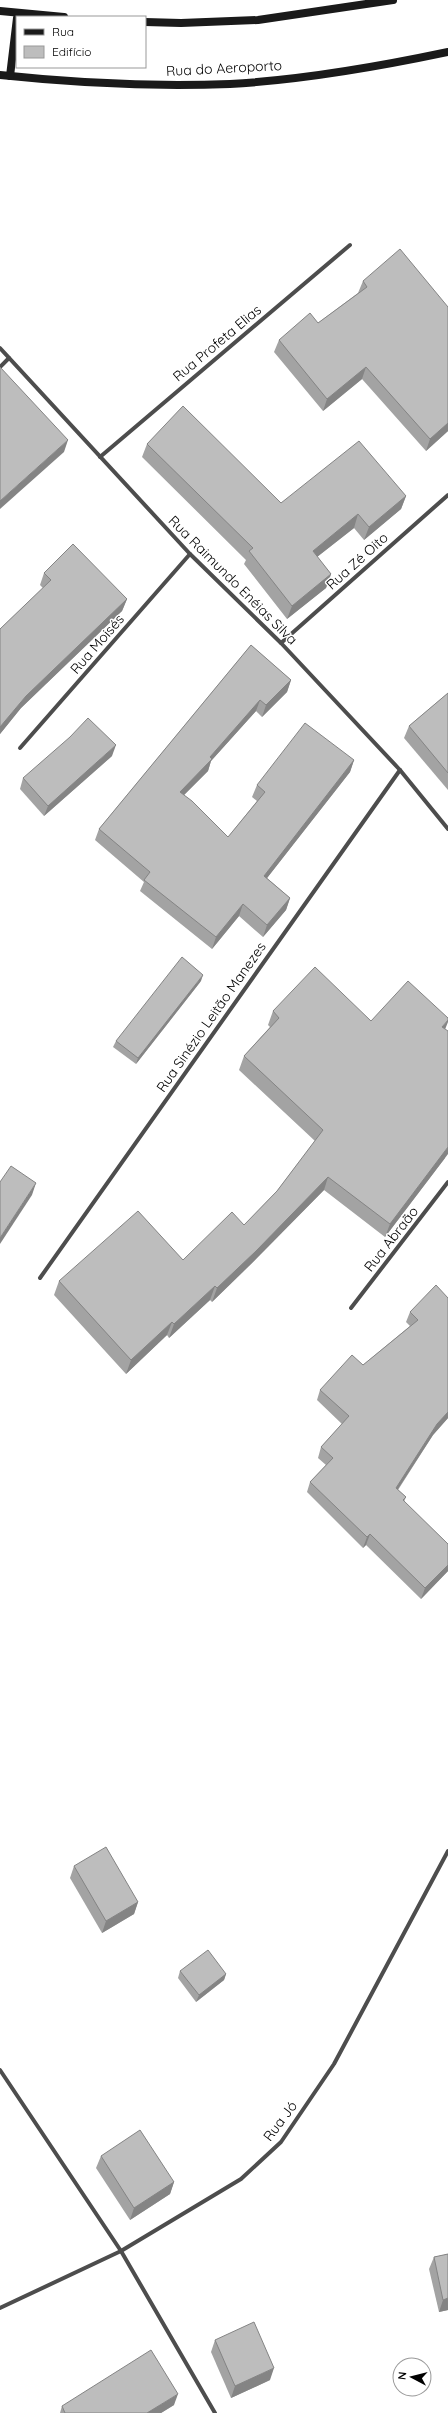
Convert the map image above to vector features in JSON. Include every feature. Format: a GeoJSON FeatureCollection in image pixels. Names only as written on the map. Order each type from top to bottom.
{"type":"FeatureCollection","features":[{"type":"Feature","properties":{"kind":"main road"},"geometry":{"type":"LineString","coordinates":[[146,22],[181,23],[258,20],[393,0]]}},
{"type":"Feature","properties":{"kind":"main road"},"geometry":{"type":"LineString","coordinates":[[0,11],[17,16]]}},
{"type":"Feature","properties":{"kind":"main road"},"geometry":{"type":"LineString","coordinates":[[10,76],[16,25]]}},
{"type":"Feature","properties":{"kind":"main road","name":"Rua do Aeroporto"},"geometry":{"type":"LineString","coordinates":[[0,75],[158,85],[230,84],[318,75],[448,52]]}},
{"type":"Feature","properties":{"kind":"street","name":"Rua Profeta Elias"},"geometry":{"type":"LineString","coordinates":[[100,457],[350,245]]}},
{"type":"Feature","properties":{"kind":"street","name":"Rua Raimundo Enéias Silva"},"geometry":{"type":"LineString","coordinates":[[0,348],[190,554],[281,643],[400,770],[448,828]]}},
{"type":"Feature","properties":{"kind":"street"},"geometry":{"type":"LineString","coordinates":[[0,367],[9,358]]}},
{"type":"Feature","properties":{"kind":"street","name":"Rua Zé Oito"},"geometry":{"type":"LineString","coordinates":[[281,643],[448,495]]}},
{"type":"Feature","properties":{"kind":"street","name":"Rua Moisés"},"geometry":{"type":"LineString","coordinates":[[20,748],[190,554]]}},
{"type":"Feature","properties":{"kind":"street","name":"Rua Sinézio Leitão Manezes"},"geometry":{"type":"LineString","coordinates":[[40,1278],[400,770]]}},
{"type":"Feature","properties":{"kind":"street","name":"Rua Abraão"},"geometry":{"type":"LineString","coordinates":[[351,1308],[448,1182]]}},
{"type":"Feature","properties":{"kind":"street","name":"Rua Jó"},"geometry":{"type":"LineString","coordinates":[[0,2308],[121,2251],[241,2178],[281,2142],[334,2064],[448,1851]]}},
{"type":"Feature","properties":{"kind":"street"},"geometry":{"type":"LineString","coordinates":[[0,2070],[121,2251],[215,2413]]}},
{"type":"Feature","properties":{"kind":"building"},"geometry":{"type":"Polygon","coordinates":[[[400,249],[448,307],[448,423],[430,439],[366,367],[327,399],[279,340],[310,313],[318,323],[367,287],[363,281],[400,249]]]}},
{"type":"Feature","properties":{"kind":"building"},"geometry":{"type":"Polygon","coordinates":[[[0,367],[68,440],[0,501],[0,367]]]}},
{"type":"Feature","properties":{"kind":"building"},"geometry":{"type":"Polygon","coordinates":[[[183,406],[281,503],[359,441],[406,496],[369,527],[358,514],[313,551],[331,574],[292,606],[249,551],[253,548],[147,444],[183,406]]]}},
{"type":"Feature","properties":{"kind":"building"},"geometry":{"type":"Polygon","coordinates":[[[73,544],[127,599],[26,696],[0,727],[0,629],[51,580],[44,573],[73,544]]]}},
{"type":"Feature","properties":{"kind":"building"},"geometry":{"type":"Polygon","coordinates":[[[251,645],[291,680],[266,705],[260,700],[210,757],[212,759],[180,792],[192,801],[228,837],[265,792],[257,785],[305,723],[354,760],[264,876],[290,898],[267,925],[243,904],[216,937],[144,880],[150,872],[99,829],[251,645]]]}},
{"type":"Feature","properties":{"kind":"building"},"geometry":{"type":"Polygon","coordinates":[[[448,693],[448,773],[409,726],[448,693]]]}},
{"type":"Feature","properties":{"kind":"building"},"geometry":{"type":"Polygon","coordinates":[[[88,718],[116,745],[48,806],[23,778],[70,737],[88,718]]]}},
{"type":"Feature","properties":{"kind":"building"},"geometry":{"type":"Polygon","coordinates":[[[182,957],[203,975],[138,1058],[116,1041],[182,957]]]}},
{"type":"Feature","properties":{"kind":"building"},"geometry":{"type":"Polygon","coordinates":[[[315,967],[371,1021],[408,981],[448,1018],[442,1027],[448,1031],[448,1147],[390,1224],[328,1177],[256,1251],[217,1288],[215,1286],[174,1324],[172,1322],[131,1360],[59,1281],[138,1211],[183,1260],[232,1212],[244,1225],[277,1191],[323,1130],[244,1056],[279,1018],[273,1011],[315,967]]]}},
{"type":"Feature","properties":{"kind":"building"},"geometry":{"type":"Polygon","coordinates":[[[11,1166],[36,1183],[0,1238],[0,1182],[11,1166]]]}},
{"type":"Feature","properties":{"kind":"building"},"geometry":{"type":"Polygon","coordinates":[[[436,1285],[448,1298],[448,1412],[437,1424],[396,1488],[406,1497],[403,1500],[448,1544],[448,1565],[425,1588],[370,1534],[367,1537],[310,1482],[333,1458],[321,1447],[349,1416],[320,1390],[352,1355],[363,1365],[418,1320],[410,1312],[436,1285]]]}},
{"type":"Feature","properties":{"kind":"building"},"geometry":{"type":"Polygon","coordinates":[[[106,1847],[138,1902],[106,1921],[74,1866],[106,1847]]]}},
{"type":"Feature","properties":{"kind":"building"},"geometry":{"type":"Polygon","coordinates":[[[208,1950],[226,1974],[199,1995],[180,1971],[208,1950]]]}},
{"type":"Feature","properties":{"kind":"building"},"geometry":{"type":"Polygon","coordinates":[[[140,2130],[174,2182],[134,2208],[101,2156],[140,2130]]]}},
{"type":"Feature","properties":{"kind":"building"},"geometry":{"type":"Polygon","coordinates":[[[448,2254],[448,2298],[443,2300],[434,2257],[448,2254]]]}},
{"type":"Feature","properties":{"kind":"building"},"geometry":{"type":"Polygon","coordinates":[[[254,2322],[274,2368],[235,2386],[215,2340],[254,2322]]]}},
{"type":"Feature","properties":{"kind":"building"},"geometry":{"type":"Polygon","coordinates":[[[151,2350],[178,2394],[147,2413],[65,2413],[62,2406],[151,2350]]]}}]}
